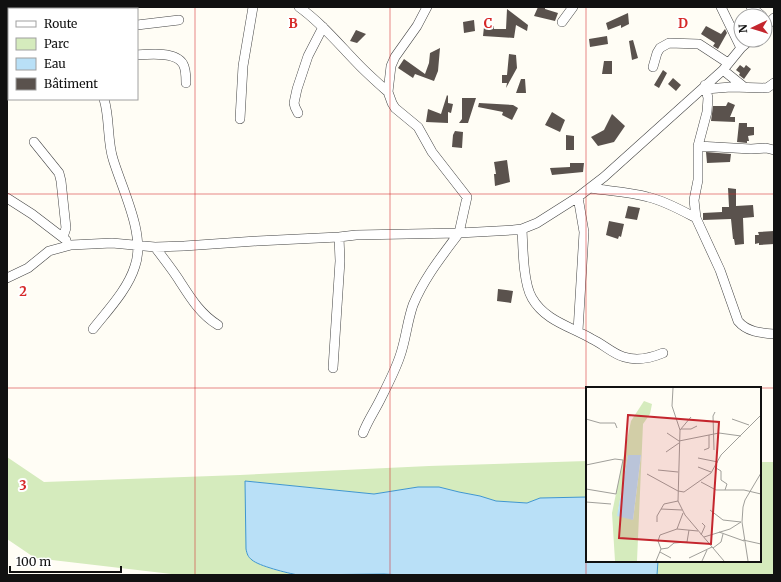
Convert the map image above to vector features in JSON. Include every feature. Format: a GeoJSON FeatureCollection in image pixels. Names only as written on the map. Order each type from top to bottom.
{"type":"FeatureCollection","features":[{"type":"Feature","properties":{"kind":"street"},"geometry":{"type":"LineString","coordinates":[[240,119],[243,66],[253,7]]}},
{"type":"Feature","properties":{"kind":"street"},"geometry":{"type":"LineString","coordinates":[[299,7],[323,28],[388,92]]}},
{"type":"Feature","properties":{"kind":"street"},"geometry":{"type":"LineString","coordinates":[[363,433],[367,421],[380,401],[400,356],[404,345],[408,321],[421,288],[431,270],[459,233],[467,197],[432,152],[418,127],[395,108],[388,92],[391,66],[395,57],[417,26],[427,7]]}},
{"type":"Feature","properties":{"kind":"street"},"geometry":{"type":"LineString","coordinates":[[562,22],[573,7]]}},
{"type":"Feature","properties":{"kind":"street"},"geometry":{"type":"LineString","coordinates":[[721,7],[733,32]]}},
{"type":"Feature","properties":{"kind":"street"},"geometry":{"type":"LineString","coordinates":[[138,25],[179,20]]}},
{"type":"Feature","properties":{"kind":"street"},"geometry":{"type":"LineString","coordinates":[[298,113],[294,107],[297,89],[308,56],[323,28]]}},
{"type":"Feature","properties":{"kind":"street"},"geometry":{"type":"LineString","coordinates":[[652,67],[660,48],[669,43],[699,44],[725,66],[744,87]]}},
{"type":"Feature","properties":{"kind":"street"},"geometry":{"type":"LineString","coordinates":[[7,278],[28,268],[49,251],[71,245],[112,243],[155,247],[184,246],[356,235],[459,233],[522,229],[537,223],[578,197],[604,177],[705,87],[741,48]]}},
{"type":"Feature","properties":{"kind":"street"},"geometry":{"type":"LineString","coordinates":[[138,55],[161,54],[170,55],[177,58],[183,64],[186,83]]}},
{"type":"Feature","properties":{"kind":"street"},"geometry":{"type":"LineString","coordinates":[[705,87],[767,88],[774,83]]}},
{"type":"Feature","properties":{"kind":"street"},"geometry":{"type":"LineString","coordinates":[[705,87],[708,98],[707,112],[698,146],[698,180],[694,200],[696,218],[720,270],[738,321],[747,329],[774,334]]}},
{"type":"Feature","properties":{"kind":"street"},"geometry":{"type":"LineString","coordinates":[[93,329],[117,298],[136,266],[139,246],[133,218],[113,158],[104,100]]}},
{"type":"Feature","properties":{"kind":"street"},"geometry":{"type":"LineString","coordinates":[[34,142],[59,173],[62,181],[66,228],[62,237]]}},
{"type":"Feature","properties":{"kind":"street"},"geometry":{"type":"LineString","coordinates":[[698,146],[766,148],[774,150]]}},
{"type":"Feature","properties":{"kind":"street"},"geometry":{"type":"LineString","coordinates":[[590,188],[647,197],[680,209],[696,218]]}},
{"type":"Feature","properties":{"kind":"street"},"geometry":{"type":"LineString","coordinates":[[578,197],[584,232],[578,331]]}},
{"type":"Feature","properties":{"kind":"street"},"geometry":{"type":"LineString","coordinates":[[7,198],[32,214],[71,245]]}},
{"type":"Feature","properties":{"kind":"street"},"geometry":{"type":"LineString","coordinates":[[522,229],[525,266],[529,290],[532,298],[545,313],[559,324],[578,331],[623,357],[642,359],[663,354]]}},
{"type":"Feature","properties":{"kind":"street"},"geometry":{"type":"LineString","coordinates":[[334,368],[340,262],[339,237]]}},
{"type":"Feature","properties":{"kind":"street"},"geometry":{"type":"LineString","coordinates":[[155,247],[200,311],[208,319],[218,325]]}},
{"type":"Feature","properties":{"kind":"green space"},"geometry":{"type":"Polygon","coordinates":[[[7,457],[44,482],[586,461],[586,497],[540,498],[527,503],[496,501],[439,487],[418,487],[374,494],[245,481],[248,556],[252,560],[264,566],[278,571],[298,575],[180,575],[35,558],[7,539],[7,457]]]}},
{"type":"Feature","properties":{"kind":"green space"},"geometry":{"type":"Polygon","coordinates":[[[761,462],[774,462],[774,575],[657,575],[658,562],[761,562],[761,462]]]}},
{"type":"Feature","properties":{"kind":"water"},"geometry":{"type":"Polygon","coordinates":[[[245,481],[374,494],[418,487],[439,487],[496,501],[527,503],[540,498],[586,497],[586,562],[658,562],[657,575],[298,575],[261,565],[250,558],[246,549],[245,481]]]}},
{"type":"Feature","properties":{"kind":"building"},"geometry":{"type":"Polygon","coordinates":[[[538,7],[545,7],[545,9],[558,13],[555,21],[534,16],[538,7]]]}},
{"type":"Feature","properties":{"kind":"building"},"geometry":{"type":"Polygon","coordinates":[[[507,9],[528,25],[527,31],[516,25],[514,38],[483,36],[484,27],[494,26],[494,29],[506,29],[507,9]]]}},
{"type":"Feature","properties":{"kind":"building"},"geometry":{"type":"Polygon","coordinates":[[[628,13],[629,24],[621,28],[621,25],[608,30],[606,23],[628,13]]]}},
{"type":"Feature","properties":{"kind":"building"},"geometry":{"type":"Polygon","coordinates":[[[474,20],[475,31],[464,33],[463,22],[474,20]]]}},
{"type":"Feature","properties":{"kind":"building"},"geometry":{"type":"Polygon","coordinates":[[[706,26],[721,34],[725,29],[727,33],[718,49],[713,46],[715,43],[701,34],[706,26]]]}},
{"type":"Feature","properties":{"kind":"building"},"geometry":{"type":"Polygon","coordinates":[[[356,30],[366,34],[357,43],[350,41],[356,30]]]}},
{"type":"Feature","properties":{"kind":"building"},"geometry":{"type":"Polygon","coordinates":[[[607,36],[608,44],[590,47],[589,39],[607,36]]]}},
{"type":"Feature","properties":{"kind":"building"},"geometry":{"type":"Polygon","coordinates":[[[633,40],[638,58],[632,60],[629,41],[633,40]]]}},
{"type":"Feature","properties":{"kind":"building"},"geometry":{"type":"Polygon","coordinates":[[[440,48],[438,71],[434,81],[415,74],[413,78],[398,68],[404,59],[425,74],[429,63],[430,53],[440,48]]]}},
{"type":"Feature","properties":{"kind":"building"},"geometry":{"type":"Polygon","coordinates":[[[509,54],[516,55],[517,68],[506,88],[507,83],[502,83],[502,75],[507,75],[509,54]]]}},
{"type":"Feature","properties":{"kind":"building"},"geometry":{"type":"Polygon","coordinates":[[[604,61],[612,61],[612,74],[602,74],[604,61]]]}},
{"type":"Feature","properties":{"kind":"building"},"geometry":{"type":"Polygon","coordinates":[[[740,65],[744,68],[746,65],[751,69],[744,79],[736,70],[740,65]]]}},
{"type":"Feature","properties":{"kind":"building"},"geometry":{"type":"Polygon","coordinates":[[[663,70],[667,73],[659,88],[654,85],[663,70]]]}},
{"type":"Feature","properties":{"kind":"building"},"geometry":{"type":"Polygon","coordinates":[[[673,78],[681,85],[676,91],[668,84],[673,78]]]}},
{"type":"Feature","properties":{"kind":"building"},"geometry":{"type":"Polygon","coordinates":[[[521,79],[525,79],[526,93],[516,93],[521,79]]]}},
{"type":"Feature","properties":{"kind":"building"},"geometry":{"type":"Polygon","coordinates":[[[447,95],[448,103],[453,104],[451,113],[448,112],[448,123],[426,122],[428,109],[441,114],[447,95]]]}},
{"type":"Feature","properties":{"kind":"building"},"geometry":{"type":"Polygon","coordinates":[[[462,98],[476,98],[468,123],[459,123],[462,119],[462,98]]]}},
{"type":"Feature","properties":{"kind":"building"},"geometry":{"type":"Polygon","coordinates":[[[728,102],[735,105],[730,117],[735,117],[735,122],[711,121],[713,106],[726,106],[728,102]]]}},
{"type":"Feature","properties":{"kind":"building"},"geometry":{"type":"Polygon","coordinates":[[[479,103],[513,105],[518,108],[512,120],[502,115],[503,112],[478,107],[479,103]]]}},
{"type":"Feature","properties":{"kind":"building"},"geometry":{"type":"Polygon","coordinates":[[[552,112],[565,120],[560,132],[545,125],[552,112]]]}},
{"type":"Feature","properties":{"kind":"building"},"geometry":{"type":"Polygon","coordinates":[[[612,114],[625,126],[614,142],[598,146],[591,137],[604,130],[612,114]]]}},
{"type":"Feature","properties":{"kind":"building"},"geometry":{"type":"Polygon","coordinates":[[[739,123],[747,123],[747,127],[754,127],[754,135],[748,136],[749,141],[747,141],[747,143],[737,142],[739,123]]]}},
{"type":"Feature","properties":{"kind":"building"},"geometry":{"type":"Polygon","coordinates":[[[455,131],[463,132],[462,148],[452,147],[453,135],[455,131]]]}},
{"type":"Feature","properties":{"kind":"building"},"geometry":{"type":"Polygon","coordinates":[[[566,135],[574,136],[574,150],[566,150],[566,135]]]}},
{"type":"Feature","properties":{"kind":"building"},"geometry":{"type":"Polygon","coordinates":[[[706,152],[731,154],[730,162],[707,163],[706,152]]]}},
{"type":"Feature","properties":{"kind":"building"},"geometry":{"type":"Polygon","coordinates":[[[507,160],[510,182],[495,186],[494,174],[496,174],[494,162],[507,160]]]}},
{"type":"Feature","properties":{"kind":"building"},"geometry":{"type":"Polygon","coordinates":[[[570,163],[584,163],[583,172],[552,175],[550,168],[570,167],[570,163]]]}},
{"type":"Feature","properties":{"kind":"building"},"geometry":{"type":"Polygon","coordinates":[[[728,188],[736,189],[736,206],[753,205],[754,217],[743,218],[744,244],[735,245],[731,219],[703,220],[703,213],[722,212],[722,207],[729,207],[728,188]]]}},
{"type":"Feature","properties":{"kind":"building"},"geometry":{"type":"Polygon","coordinates":[[[628,206],[640,208],[637,220],[625,218],[628,206]]]}},
{"type":"Feature","properties":{"kind":"building"},"geometry":{"type":"Polygon","coordinates":[[[609,221],[624,224],[621,237],[619,236],[618,239],[606,235],[609,221]]]}},
{"type":"Feature","properties":{"kind":"building"},"geometry":{"type":"Polygon","coordinates":[[[774,231],[774,244],[755,244],[755,235],[759,235],[758,232],[774,231]]]}},
{"type":"Feature","properties":{"kind":"building"},"geometry":{"type":"Polygon","coordinates":[[[498,289],[513,291],[511,303],[497,301],[498,289]]]}}]}
